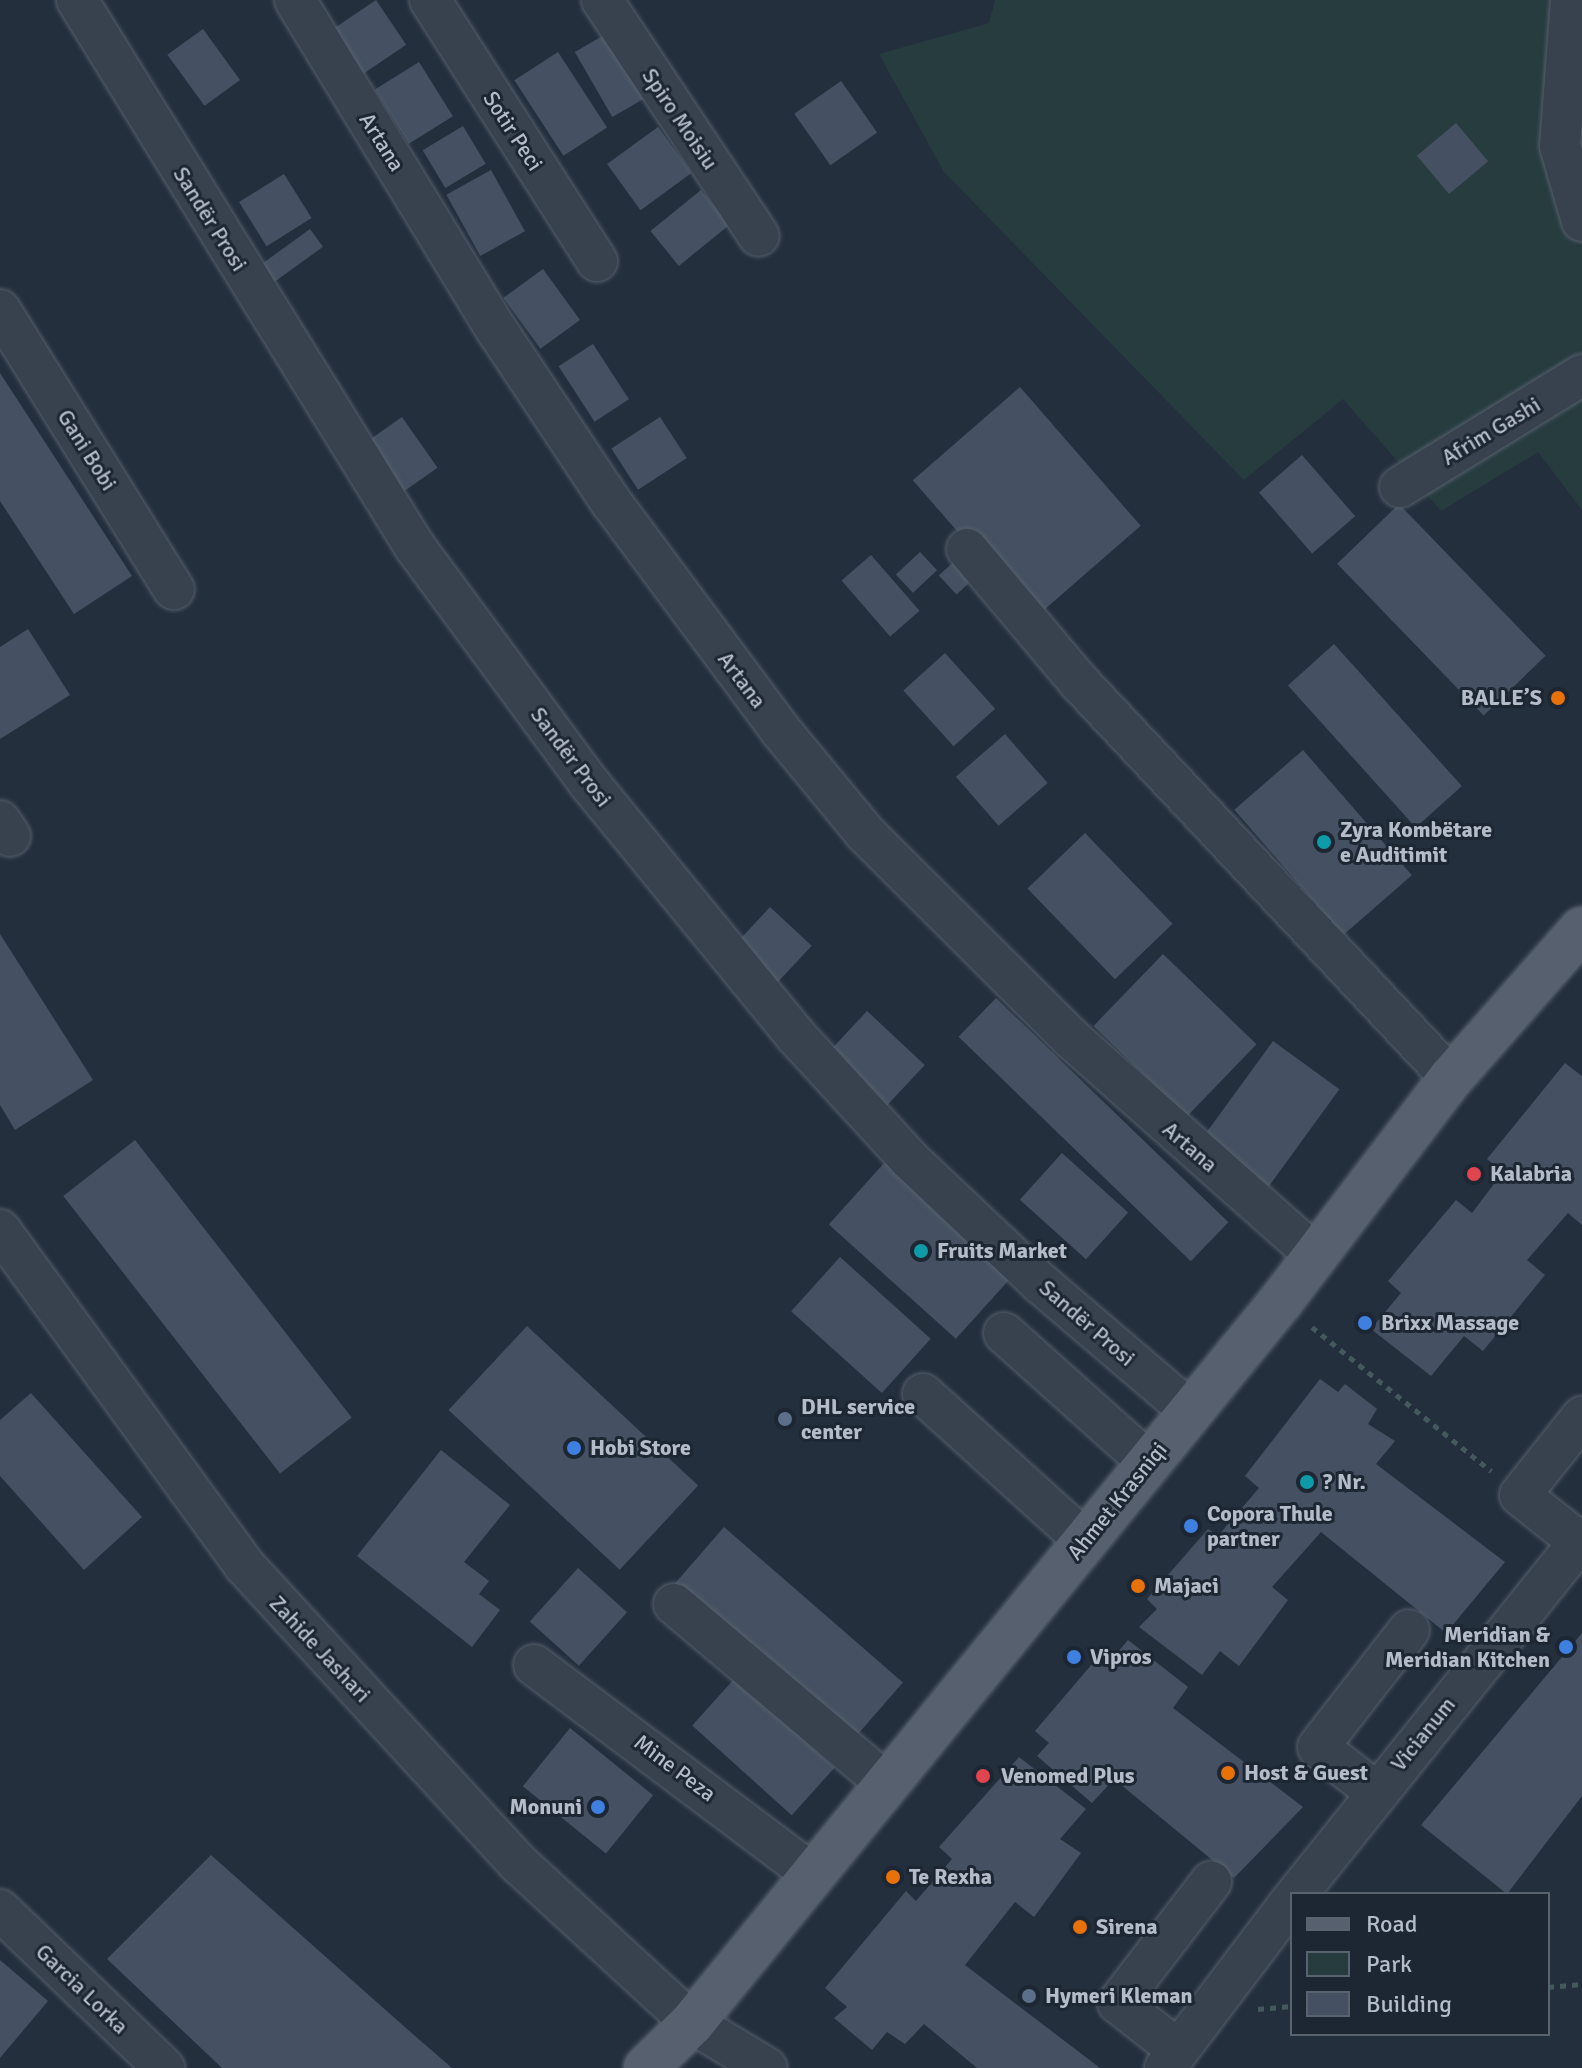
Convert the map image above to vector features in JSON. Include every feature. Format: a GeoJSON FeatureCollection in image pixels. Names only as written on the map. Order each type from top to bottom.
{"type":"FeatureCollection","features":[{"type":"Feature","properties":{"kind":"main road","name":"Ahmet Krasniqi"},"geometry":{"type":"LineString","coordinates":[[646,2068],[692,2023],[1281,1301],[1451,1078],[1582,929]]}},
{"type":"Feature","properties":{"kind":"street","name":"Sandër Prosi"},"geometry":{"type":"LineString","coordinates":[[77,0],[415,547],[589,783],[796,1036],[909,1159],[1039,1282],[1191,1412]]}},
{"type":"Feature","properties":{"kind":"street","name":"Artana"},"geometry":{"type":"LineString","coordinates":[[295,0],[498,332],[611,502],[790,742],[865,833],[1072,1039],[1316,1256]]}},
{"type":"Feature","properties":{"kind":"street","name":"Sotir Peci"},"geometry":{"type":"LineString","coordinates":[[430,0],[597,261]]}},
{"type":"Feature","properties":{"kind":"street","name":"Spiro Moisiu"},"geometry":{"type":"LineString","coordinates":[[602,0],[759,236]]}},
{"type":"Feature","properties":{"kind":"street"},"geometry":{"type":"LineString","coordinates":[[1571,0],[1560,146],[1582,221]]}},
{"type":"Feature","properties":{"kind":"street","name":"Gani Bobi"},"geometry":{"type":"LineString","coordinates":[[0,310],[174,589]]}},
{"type":"Feature","properties":{"kind":"street","name":"Afrim Gashi"},"geometry":{"type":"LineString","coordinates":[[1400,487],[1582,375]]}},
{"type":"Feature","properties":{"kind":"street"},"geometry":{"type":"LineString","coordinates":[[967,549],[1080,683],[1451,1078]]}},
{"type":"Feature","properties":{"kind":"street","name":"Zahide Jashari"},"geometry":{"type":"LineString","coordinates":[[0,1230],[244,1565],[518,1863],[692,2023],[767,2068]]}},
{"type":"Feature","properties":{"kind":"street"},"geometry":{"type":"LineString","coordinates":[[1004,1333],[1149,1463]]}},
{"type":"Feature","properties":{"kind":"street"},"geometry":{"type":"LineString","coordinates":[[923,1394],[1085,1541]]}},
{"type":"Feature","properties":{"kind":"street"},"geometry":{"type":"LineString","coordinates":[[1580,1540],[1520,1495],[1582,1417]]}},
{"type":"Feature","properties":{"kind":"street","name":"Vicianum"},"geometry":{"type":"LineString","coordinates":[[1299,1892],[1580,1540]]}},
{"type":"Feature","properties":{"kind":"street"},"geometry":{"type":"LineString","coordinates":[[674,1604],[886,1783]]}},
{"type":"Feature","properties":{"kind":"street"},"geometry":{"type":"LineString","coordinates":[[1376,1792],[1318,1747],[1409,1630]]}},
{"type":"Feature","properties":{"kind":"street","name":"Mine Peza"},"geometry":{"type":"LineString","coordinates":[[534,1665],[812,1874]]}},
{"type":"Feature","properties":{"kind":"street"},"geometry":{"type":"LineString","coordinates":[[1211,1882],[1118,2003],[1172,2059],[1290,1903]]}},
{"type":"Feature","properties":{"kind":"street","name":"Garcia Lorka"},"geometry":{"type":"LineString","coordinates":[[0,1910],[164,2068]]}},
{"type":"Feature","properties":{"kind":"path"},"geometry":{"type":"LineString","coordinates":[[1281,1301],[1520,1495]]}},
{"type":"Feature","properties":{"kind":"path"},"geometry":{"type":"LineString","coordinates":[[1550,1987],[1582,1984]]}},
{"type":"Feature","properties":{"kind":"green space"},"geometry":{"type":"Polygon","coordinates":[[[995,0],[1582,0],[1582,510],[1538,452],[1441,511],[1343,399],[1244,480],[944,172],[879,54],[989,23],[995,0]]]}},
{"type":"Feature","properties":{"kind":"building"},"geometry":{"type":"Polygon","coordinates":[[[376,0],[406,45],[361,75],[331,30],[376,0]]]}},
{"type":"Feature","properties":{"kind":"building"},"geometry":{"type":"Polygon","coordinates":[[[203,29],[240,80],[204,106],[167,55],[203,29]]]}},
{"type":"Feature","properties":{"kind":"building"},"geometry":{"type":"Polygon","coordinates":[[[606,34],[644,99],[612,117],[575,52],[606,34]]]}},
{"type":"Feature","properties":{"kind":"building"},"geometry":{"type":"Polygon","coordinates":[[[558,52],[607,127],[563,156],[514,80],[558,52]]]}},
{"type":"Feature","properties":{"kind":"building"},"geometry":{"type":"Polygon","coordinates":[[[419,62],[453,116],[409,144],[375,90],[419,62]]]}},
{"type":"Feature","properties":{"kind":"building"},"geometry":{"type":"Polygon","coordinates":[[[841,81],[877,133],[830,165],[794,114],[841,81]]]}},
{"type":"Feature","properties":{"kind":"building"},"geometry":{"type":"Polygon","coordinates":[[[1456,123],[1488,161],[1449,194],[1417,156],[1456,123]]]}},
{"type":"Feature","properties":{"kind":"building"},"geometry":{"type":"Polygon","coordinates":[[[463,126],[486,164],[445,188],[423,150],[463,126]]]}},
{"type":"Feature","properties":{"kind":"building"},"geometry":{"type":"Polygon","coordinates":[[[658,127],[692,173],[641,210],[607,164],[658,127]]]}},
{"type":"Feature","properties":{"kind":"building"},"geometry":{"type":"Polygon","coordinates":[[[491,170],[525,231],[480,256],[446,195],[491,170]]]}},
{"type":"Feature","properties":{"kind":"building"},"geometry":{"type":"Polygon","coordinates":[[[284,174],[312,218],[267,246],[239,202],[284,174]]]}},
{"type":"Feature","properties":{"kind":"building"},"geometry":{"type":"Polygon","coordinates":[[[701,190],[729,225],[679,266],[650,231],[701,190]]]}},
{"type":"Feature","properties":{"kind":"building"},"geometry":{"type":"Polygon","coordinates":[[[310,229],[323,247],[267,287],[254,270],[310,229]]]}},
{"type":"Feature","properties":{"kind":"building"},"geometry":{"type":"Polygon","coordinates":[[[543,269],[580,320],[540,349],[503,298],[543,269]]]}},
{"type":"Feature","properties":{"kind":"building"},"geometry":{"type":"Polygon","coordinates":[[[593,344],[629,399],[595,422],[559,366],[593,344]]]}},
{"type":"Feature","properties":{"kind":"building"},"geometry":{"type":"Polygon","coordinates":[[[0,373],[132,576],[74,614],[0,501],[0,373]]]}},
{"type":"Feature","properties":{"kind":"building"},"geometry":{"type":"Polygon","coordinates":[[[1020,387],[1141,526],[1034,619],[913,480],[1020,387]]]}},
{"type":"Feature","properties":{"kind":"building"},"geometry":{"type":"Polygon","coordinates":[[[402,417],[438,468],[393,499],[358,448],[402,417]]]}},
{"type":"Feature","properties":{"kind":"building"},"geometry":{"type":"Polygon","coordinates":[[[660,417],[687,458],[638,490],[611,449],[660,417]]]}},
{"type":"Feature","properties":{"kind":"building"},"geometry":{"type":"Polygon","coordinates":[[[1302,455],[1355,516],[1312,554],[1259,492],[1302,455]]]}},
{"type":"Feature","properties":{"kind":"building"},"geometry":{"type":"Polygon","coordinates":[[[1399,504],[1546,656],[1484,716],[1337,564],[1399,504]]]}},
{"type":"Feature","properties":{"kind":"building"},"geometry":{"type":"Polygon","coordinates":[[[920,552],[937,570],[913,593],[896,575],[920,552]]]}},
{"type":"Feature","properties":{"kind":"building"},"geometry":{"type":"Polygon","coordinates":[[[963,553],[981,572],[957,595],[939,576],[963,553]]]}},
{"type":"Feature","properties":{"kind":"building"},"geometry":{"type":"Polygon","coordinates":[[[871,555],[920,611],[890,636],[842,581],[871,555]]]}},
{"type":"Feature","properties":{"kind":"building"},"geometry":{"type":"Polygon","coordinates":[[[28,629],[70,695],[0,739],[0,647],[28,629]]]}},
{"type":"Feature","properties":{"kind":"building"},"geometry":{"type":"Polygon","coordinates":[[[1334,644],[1462,786],[1416,827],[1288,685],[1334,644]]]}},
{"type":"Feature","properties":{"kind":"building"},"geometry":{"type":"Polygon","coordinates":[[[945,653],[995,709],[954,746],[903,690],[945,653]]]}},
{"type":"Feature","properties":{"kind":"building"},"geometry":{"type":"Polygon","coordinates":[[[1005,734],[1048,783],[999,826],[956,777],[1005,734]]]}},
{"type":"Feature","properties":{"kind":"building","name":"Zyra Kombëtare e Auditimit"},"geometry":{"type":"Polygon","coordinates":[[[1303,750],[1412,875],[1343,935],[1234,810],[1303,750]]]}},
{"type":"Feature","properties":{"kind":"building"},"geometry":{"type":"Polygon","coordinates":[[[1085,833],[1173,924],[1115,979],[1027,889],[1085,833]]]}},
{"type":"Feature","properties":{"kind":"building"},"geometry":{"type":"Polygon","coordinates":[[[770,907],[812,946],[773,988],[731,949],[770,907]]]}},
{"type":"Feature","properties":{"kind":"building"},"geometry":{"type":"Polygon","coordinates":[[[0,934],[93,1080],[15,1130],[0,1105],[0,934]]]}},
{"type":"Feature","properties":{"kind":"building"},"geometry":{"type":"Polygon","coordinates":[[[1163,954],[1257,1044],[1187,1116],[1094,1026],[1163,954]]]}},
{"type":"Feature","properties":{"kind":"building"},"geometry":{"type":"Polygon","coordinates":[[[996,998],[1228,1222],[1191,1261],[958,1037],[996,998]]]}},
{"type":"Feature","properties":{"kind":"building"},"geometry":{"type":"Polygon","coordinates":[[[867,1011],[925,1065],[886,1107],[828,1053],[867,1011]]]}},
{"type":"Feature","properties":{"kind":"building"},"geometry":{"type":"Polygon","coordinates":[[[1273,1041],[1339,1089],[1269,1186],[1202,1138],[1273,1041]]]}},
{"type":"Feature","properties":{"kind":"building"},"geometry":{"type":"Polygon","coordinates":[[[1565,1063],[1582,1076],[1582,1225],[1568,1213],[1527,1260],[1545,1275],[1483,1351],[1464,1336],[1431,1376],[1371,1329],[1401,1293],[1388,1281],[1456,1200],[1472,1213],[1503,1172],[1487,1159],[1565,1063]]]}},
{"type":"Feature","properties":{"kind":"building"},"geometry":{"type":"Polygon","coordinates":[[[135,1140],[352,1417],[280,1473],[63,1196],[135,1140]]]}},
{"type":"Feature","properties":{"kind":"building"},"geometry":{"type":"Polygon","coordinates":[[[1062,1153],[1128,1213],[1086,1259],[1020,1200],[1062,1153]]]}},
{"type":"Feature","properties":{"kind":"building","name":"Fruits Market"},"geometry":{"type":"Polygon","coordinates":[[[885,1162],[1012,1276],[956,1339],[829,1224],[885,1162]]]}},
{"type":"Feature","properties":{"kind":"building"},"geometry":{"type":"Polygon","coordinates":[[[840,1257],[931,1339],[882,1393],[791,1311],[840,1257]]]}},
{"type":"Feature","properties":{"kind":"building","name":"Hobi Store"},"geometry":{"type":"Polygon","coordinates":[[[527,1326],[698,1486],[620,1570],[449,1410],[527,1326]]]}},
{"type":"Feature","properties":{"kind":"building"},"geometry":{"type":"Polygon","coordinates":[[[1320,1379],[1338,1392],[1345,1384],[1377,1409],[1368,1424],[1395,1441],[1376,1464],[1505,1562],[1446,1633],[1321,1532],[1272,1587],[1288,1600],[1239,1666],[1220,1651],[1202,1675],[1139,1627],[1157,1609],[1147,1599],[1208,1529],[1218,1536],[1259,1488],[1245,1476],[1320,1379]]]}},
{"type":"Feature","properties":{"kind":"building"},"geometry":{"type":"Polygon","coordinates":[[[31,1393],[142,1517],[84,1570],[0,1476],[0,1420],[31,1393]]]}},
{"type":"Feature","properties":{"kind":"building"},"geometry":{"type":"Polygon","coordinates":[[[441,1450],[510,1505],[464,1562],[489,1581],[479,1594],[500,1610],[472,1647],[357,1556],[441,1450]]]}},
{"type":"Feature","properties":{"kind":"building"},"geometry":{"type":"Polygon","coordinates":[[[724,1527],[903,1682],[850,1743],[672,1587],[724,1527]]]}},
{"type":"Feature","properties":{"kind":"building"},"geometry":{"type":"Polygon","coordinates":[[[578,1568],[627,1612],[579,1666],[530,1622],[578,1568]]]}},
{"type":"Feature","properties":{"kind":"building"},"geometry":{"type":"Polygon","coordinates":[[[1582,1633],[1582,1796],[1509,1892],[1505,1892],[1421,1825],[1582,1633]]]}},
{"type":"Feature","properties":{"kind":"building"},"geometry":{"type":"Polygon","coordinates":[[[1128,1640],[1188,1687],[1173,1708],[1303,1807],[1234,1878],[1114,1779],[1092,1803],[1037,1756],[1049,1743],[1035,1731],[1098,1657],[1107,1665],[1128,1640]]]}},
{"type":"Feature","properties":{"kind":"building"},"geometry":{"type":"Polygon","coordinates":[[[735,1678],[835,1768],[792,1815],[692,1726],[735,1678]]]}},
{"type":"Feature","properties":{"kind":"building"},"geometry":{"type":"Polygon","coordinates":[[[570,1728],[653,1795],[606,1854],[523,1786],[570,1728]]]}},
{"type":"Feature","properties":{"kind":"building"},"geometry":{"type":"Polygon","coordinates":[[[1019,1757],[1086,1809],[1060,1839],[1081,1853],[1034,1917],[1015,1902],[965,1965],[1100,2068],[977,2068],[924,2024],[905,2044],[887,2032],[872,2050],[834,2018],[847,2007],[825,1988],[906,1891],[916,1901],[952,1859],[939,1847],[1019,1757]]]}},
{"type":"Feature","properties":{"kind":"building"},"geometry":{"type":"Polygon","coordinates":[[[211,1855],[452,2068],[222,2068],[107,1959],[211,1855]]]}},
{"type":"Feature","properties":{"kind":"building"},"geometry":{"type":"Polygon","coordinates":[[[0,1960],[48,2001],[0,2058],[0,1960]]]}},
{"type":"Feature","properties":{"kind":"place","name":"BALLE’S"},"geometry":{"type":"Point","coordinates":[1558,698]}},
{"type":"Feature","properties":{"kind":"place","name":"Zyra Kombëtare e Auditimit"},"geometry":{"type":"Point","coordinates":[1324,842]}},
{"type":"Feature","properties":{"kind":"place","name":"Kalabria"},"geometry":{"type":"Point","coordinates":[1474,1174]}},
{"type":"Feature","properties":{"kind":"place","name":"Fruits Market"},"geometry":{"type":"Point","coordinates":[921,1251]}},
{"type":"Feature","properties":{"kind":"place","name":"Brixx Massage"},"geometry":{"type":"Point","coordinates":[1365,1323]}},
{"type":"Feature","properties":{"kind":"place","name":"DHL service center"},"geometry":{"type":"Point","coordinates":[785,1419]}},
{"type":"Feature","properties":{"kind":"place","name":"Hobi Store"},"geometry":{"type":"Point","coordinates":[574,1448]}},
{"type":"Feature","properties":{"kind":"place","name":"? Nr."},"geometry":{"type":"Point","coordinates":[1307,1482]}},
{"type":"Feature","properties":{"kind":"place","name":"Copora Thule partner"},"geometry":{"type":"Point","coordinates":[1191,1526]}},
{"type":"Feature","properties":{"kind":"place","name":"Majaci"},"geometry":{"type":"Point","coordinates":[1138,1586]}},
{"type":"Feature","properties":{"kind":"place","name":"Meridian & Meridian Kitchen"},"geometry":{"type":"Point","coordinates":[1566,1647]}},
{"type":"Feature","properties":{"kind":"place","name":"Vipros"},"geometry":{"type":"Point","coordinates":[1074,1657]}},
{"type":"Feature","properties":{"kind":"place","name":"Host & Guest"},"geometry":{"type":"Point","coordinates":[1228,1773]}},
{"type":"Feature","properties":{"kind":"place","name":"Venomed Plus"},"geometry":{"type":"Point","coordinates":[983,1776]}},
{"type":"Feature","properties":{"kind":"place","name":"Monuni"},"geometry":{"type":"Point","coordinates":[598,1807]}},
{"type":"Feature","properties":{"kind":"place","name":"Te Rexha"},"geometry":{"type":"Point","coordinates":[893,1877]}},
{"type":"Feature","properties":{"kind":"place","name":"Sirena"},"geometry":{"type":"Point","coordinates":[1080,1927]}},
{"type":"Feature","properties":{"kind":"place","name":"Hymeri Kleman"},"geometry":{"type":"Point","coordinates":[1029,1996]}}]}
